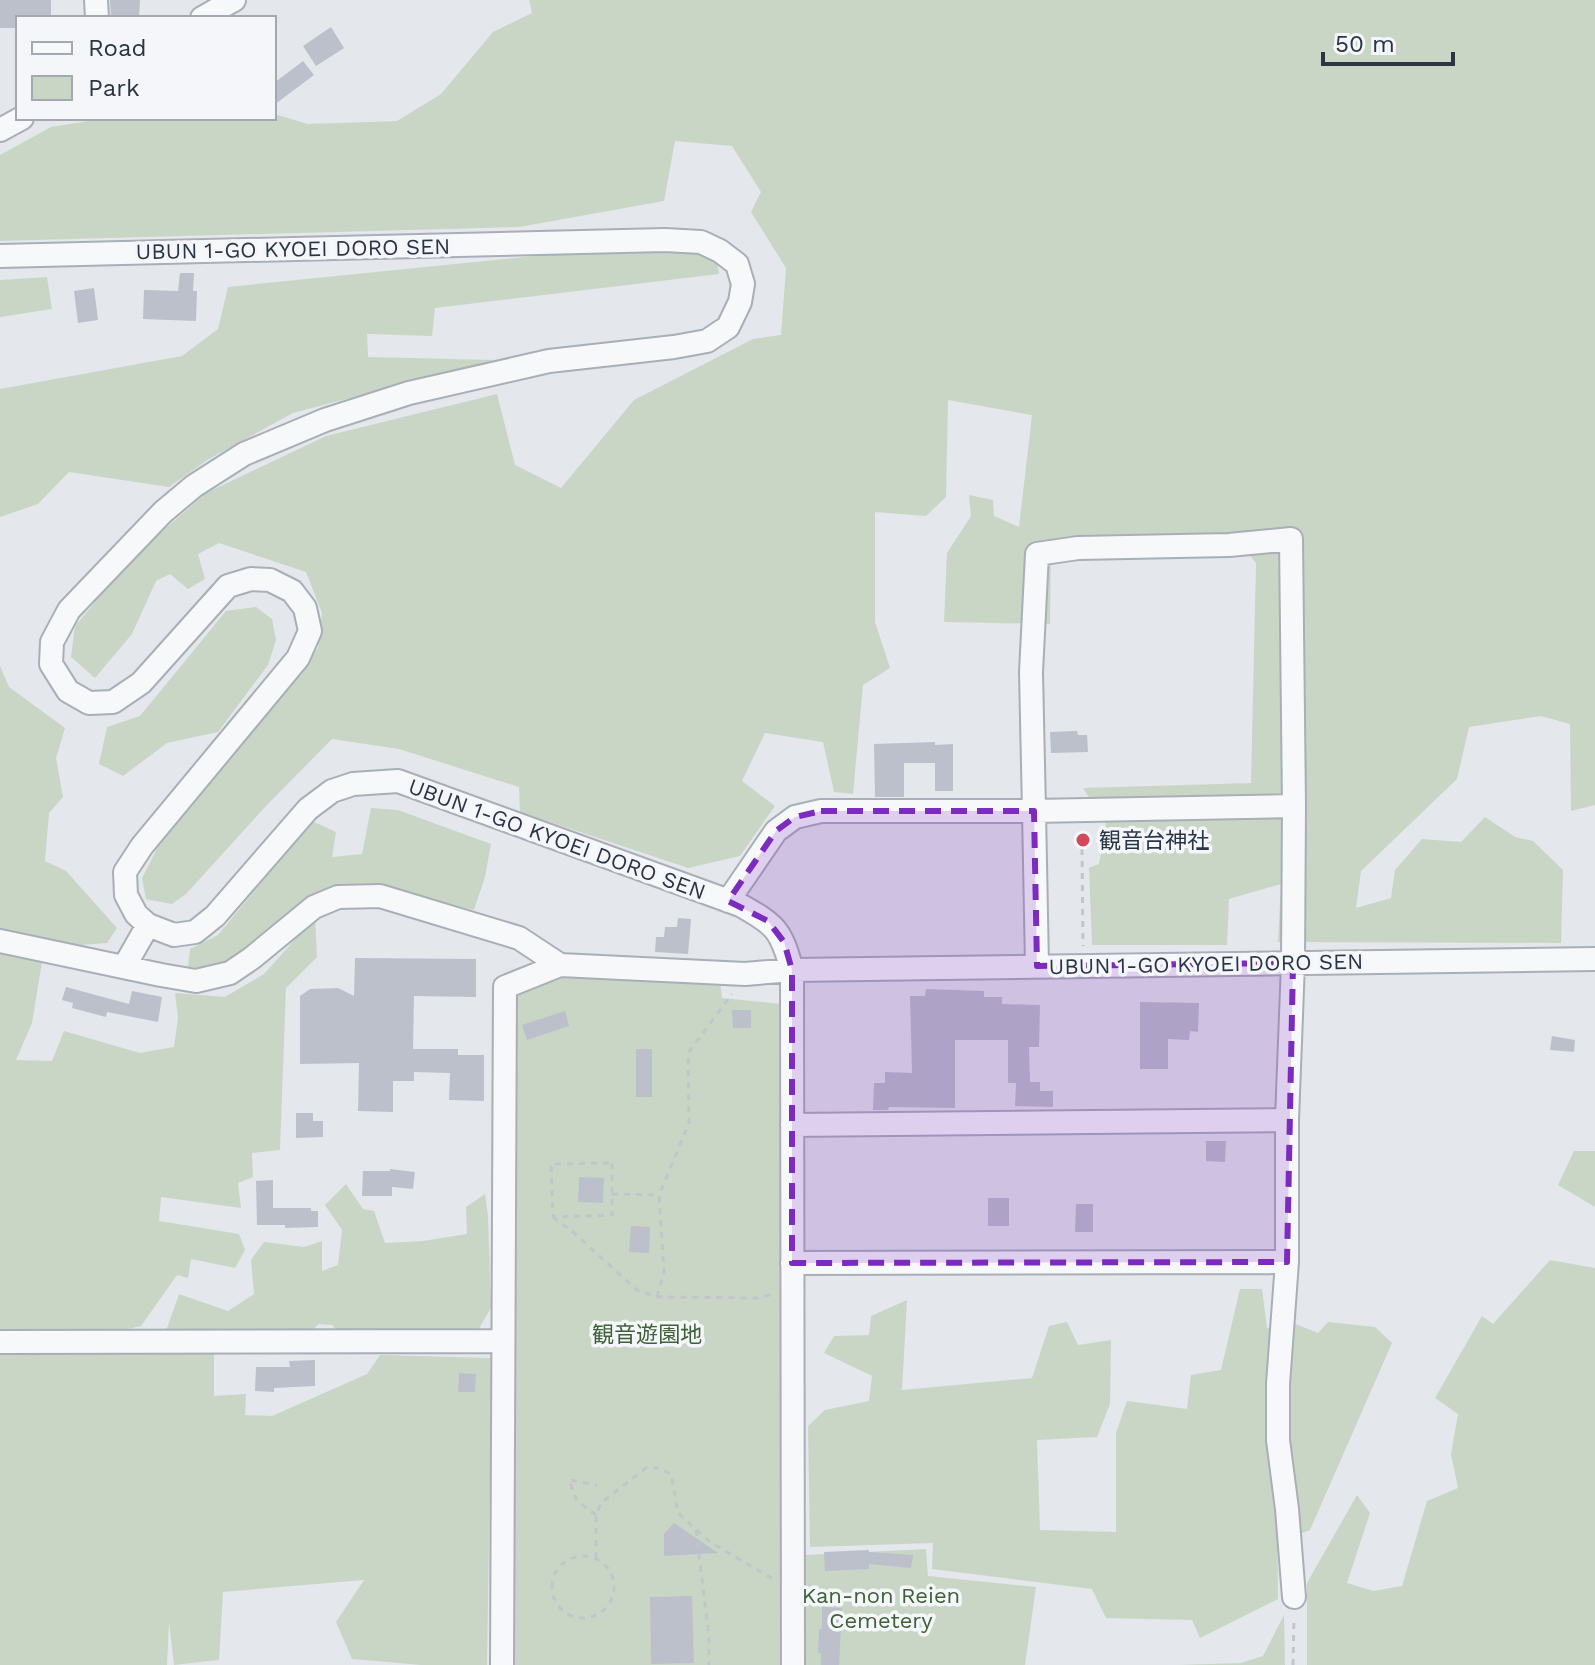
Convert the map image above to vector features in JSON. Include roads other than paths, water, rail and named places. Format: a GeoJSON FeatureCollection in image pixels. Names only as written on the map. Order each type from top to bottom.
{"type":"FeatureCollection","features":[{"type":"Feature","properties":{"kind":"street"},"geometry":{"type":"LineString","coordinates":[[206,16],[234,0]]}},
{"type":"Feature","properties":{"kind":"street"},"geometry":{"type":"LineString","coordinates":[[0,130],[18,120]]}},
{"type":"Feature","properties":{"kind":"street","name":"UBUN 1-GO KYOEI DORO SEN"},"geometry":{"type":"LineString","coordinates":[[0,256],[665,240],[701,242],[720,251],[737,264],[743,284],[740,302],[728,327],[707,341],[549,361],[409,393],[325,420],[244,454],[194,486],[163,512],[69,610],[52,642],[51,664],[68,691],[89,703],[113,702],[141,683],[228,586],[251,579],[270,580],[292,591],[305,608],[310,631],[298,658],[142,846],[125,872],[126,895],[136,914],[148,925],[174,935],[195,932],[215,916],[308,809],[332,791],[353,784],[398,781],[728,901],[768,921],[784,942],[792,970],[1595,959]]}},
{"type":"Feature","properties":{"kind":"street"},"geometry":{"type":"LineString","coordinates":[[1037,966],[1031,672],[1037,554],[1078,548],[1229,545],[1291,539],[1293,963],[1287,1120],[1287,1262],[1278,1384],[1278,1440],[1294,1597]]}},
{"type":"Feature","properties":{"kind":"street"},"geometry":{"type":"LineString","coordinates":[[728,901],[776,831],[795,817],[821,811],[1294,806]]}},
{"type":"Feature","properties":{"kind":"street"},"geometry":{"type":"LineString","coordinates":[[0,941],[196,981],[230,973],[314,907],[338,897],[380,896],[519,938],[560,965]]}},
{"type":"Feature","properties":{"kind":"street"},"geometry":{"type":"LineString","coordinates":[[124,967],[148,925]]}},
{"type":"Feature","properties":{"kind":"street"},"geometry":{"type":"LineString","coordinates":[[502,1665],[505,987],[560,965],[732,974],[792,970],[793,1665]]}},
{"type":"Feature","properties":{"kind":"street"},"geometry":{"type":"LineString","coordinates":[[792,1125],[1287,1120]]}},
{"type":"Feature","properties":{"kind":"street"},"geometry":{"type":"LineString","coordinates":[[792,1263],[1287,1262]]}},
{"type":"Feature","properties":{"kind":"street"},"geometry":{"type":"LineString","coordinates":[[0,1342],[503,1341]]}},
{"type":"Feature","properties":{"kind":"place","name":"観音台神社"},"geometry":{"type":"Point","coordinates":[1083,840]}},
{"type":"Feature","properties":{"kind":"park label","name":"観音遊園地"},"geometry":{"type":"Point","coordinates":[647,1334]}},
{"type":"Feature","properties":{"kind":"park label","name":"Kan-non Reien Cemetery"},"geometry":{"type":"Point","coordinates":[881,1608]}}]}
